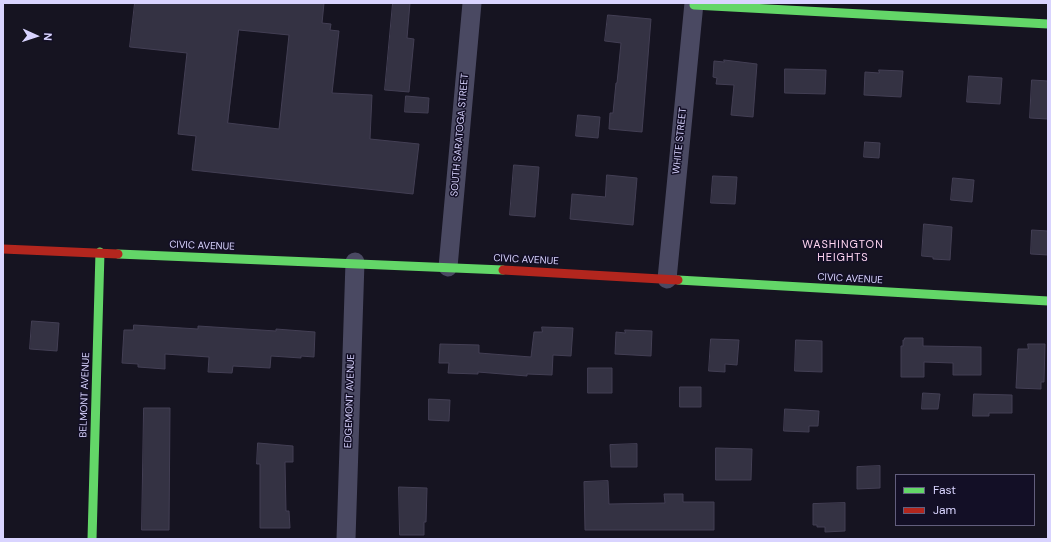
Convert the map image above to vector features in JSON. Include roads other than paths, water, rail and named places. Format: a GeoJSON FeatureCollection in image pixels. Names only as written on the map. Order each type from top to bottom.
{"type":"FeatureCollection","features":[{"type":"Feature","properties":{"kind":"street","name":"SOUTH SARATOGA STREET"},"geometry":{"type":"LineString","coordinates":[[448,267],[472,3]]}},
{"type":"Feature","properties":{"kind":"street"},"geometry":{"type":"LineString","coordinates":[[694,4],[1048,24]]}},
{"type":"Feature","properties":{"kind":"street","name":"WHITE STREET"},"geometry":{"type":"LineString","coordinates":[[666,279],[694,4]]}},
{"type":"Feature","properties":{"kind":"street","name":"CIVIC AVENUE"},"geometry":{"type":"LineString","coordinates":[[3,249],[355,262],[1048,301]]}},
{"type":"Feature","properties":{"kind":"street","name":"BELMONT AVENUE"},"geometry":{"type":"LineString","coordinates":[[92,539],[100,252]]}},
{"type":"Feature","properties":{"kind":"street","name":"EDGEMONT AVENUE"},"geometry":{"type":"LineString","coordinates":[[346,539],[355,262]]}},
{"type":"Feature","properties":{"kind":"district","name":"WASHINGTON HEIGHTS"},"geometry":{"type":"Point","coordinates":[843,251]}}]}
